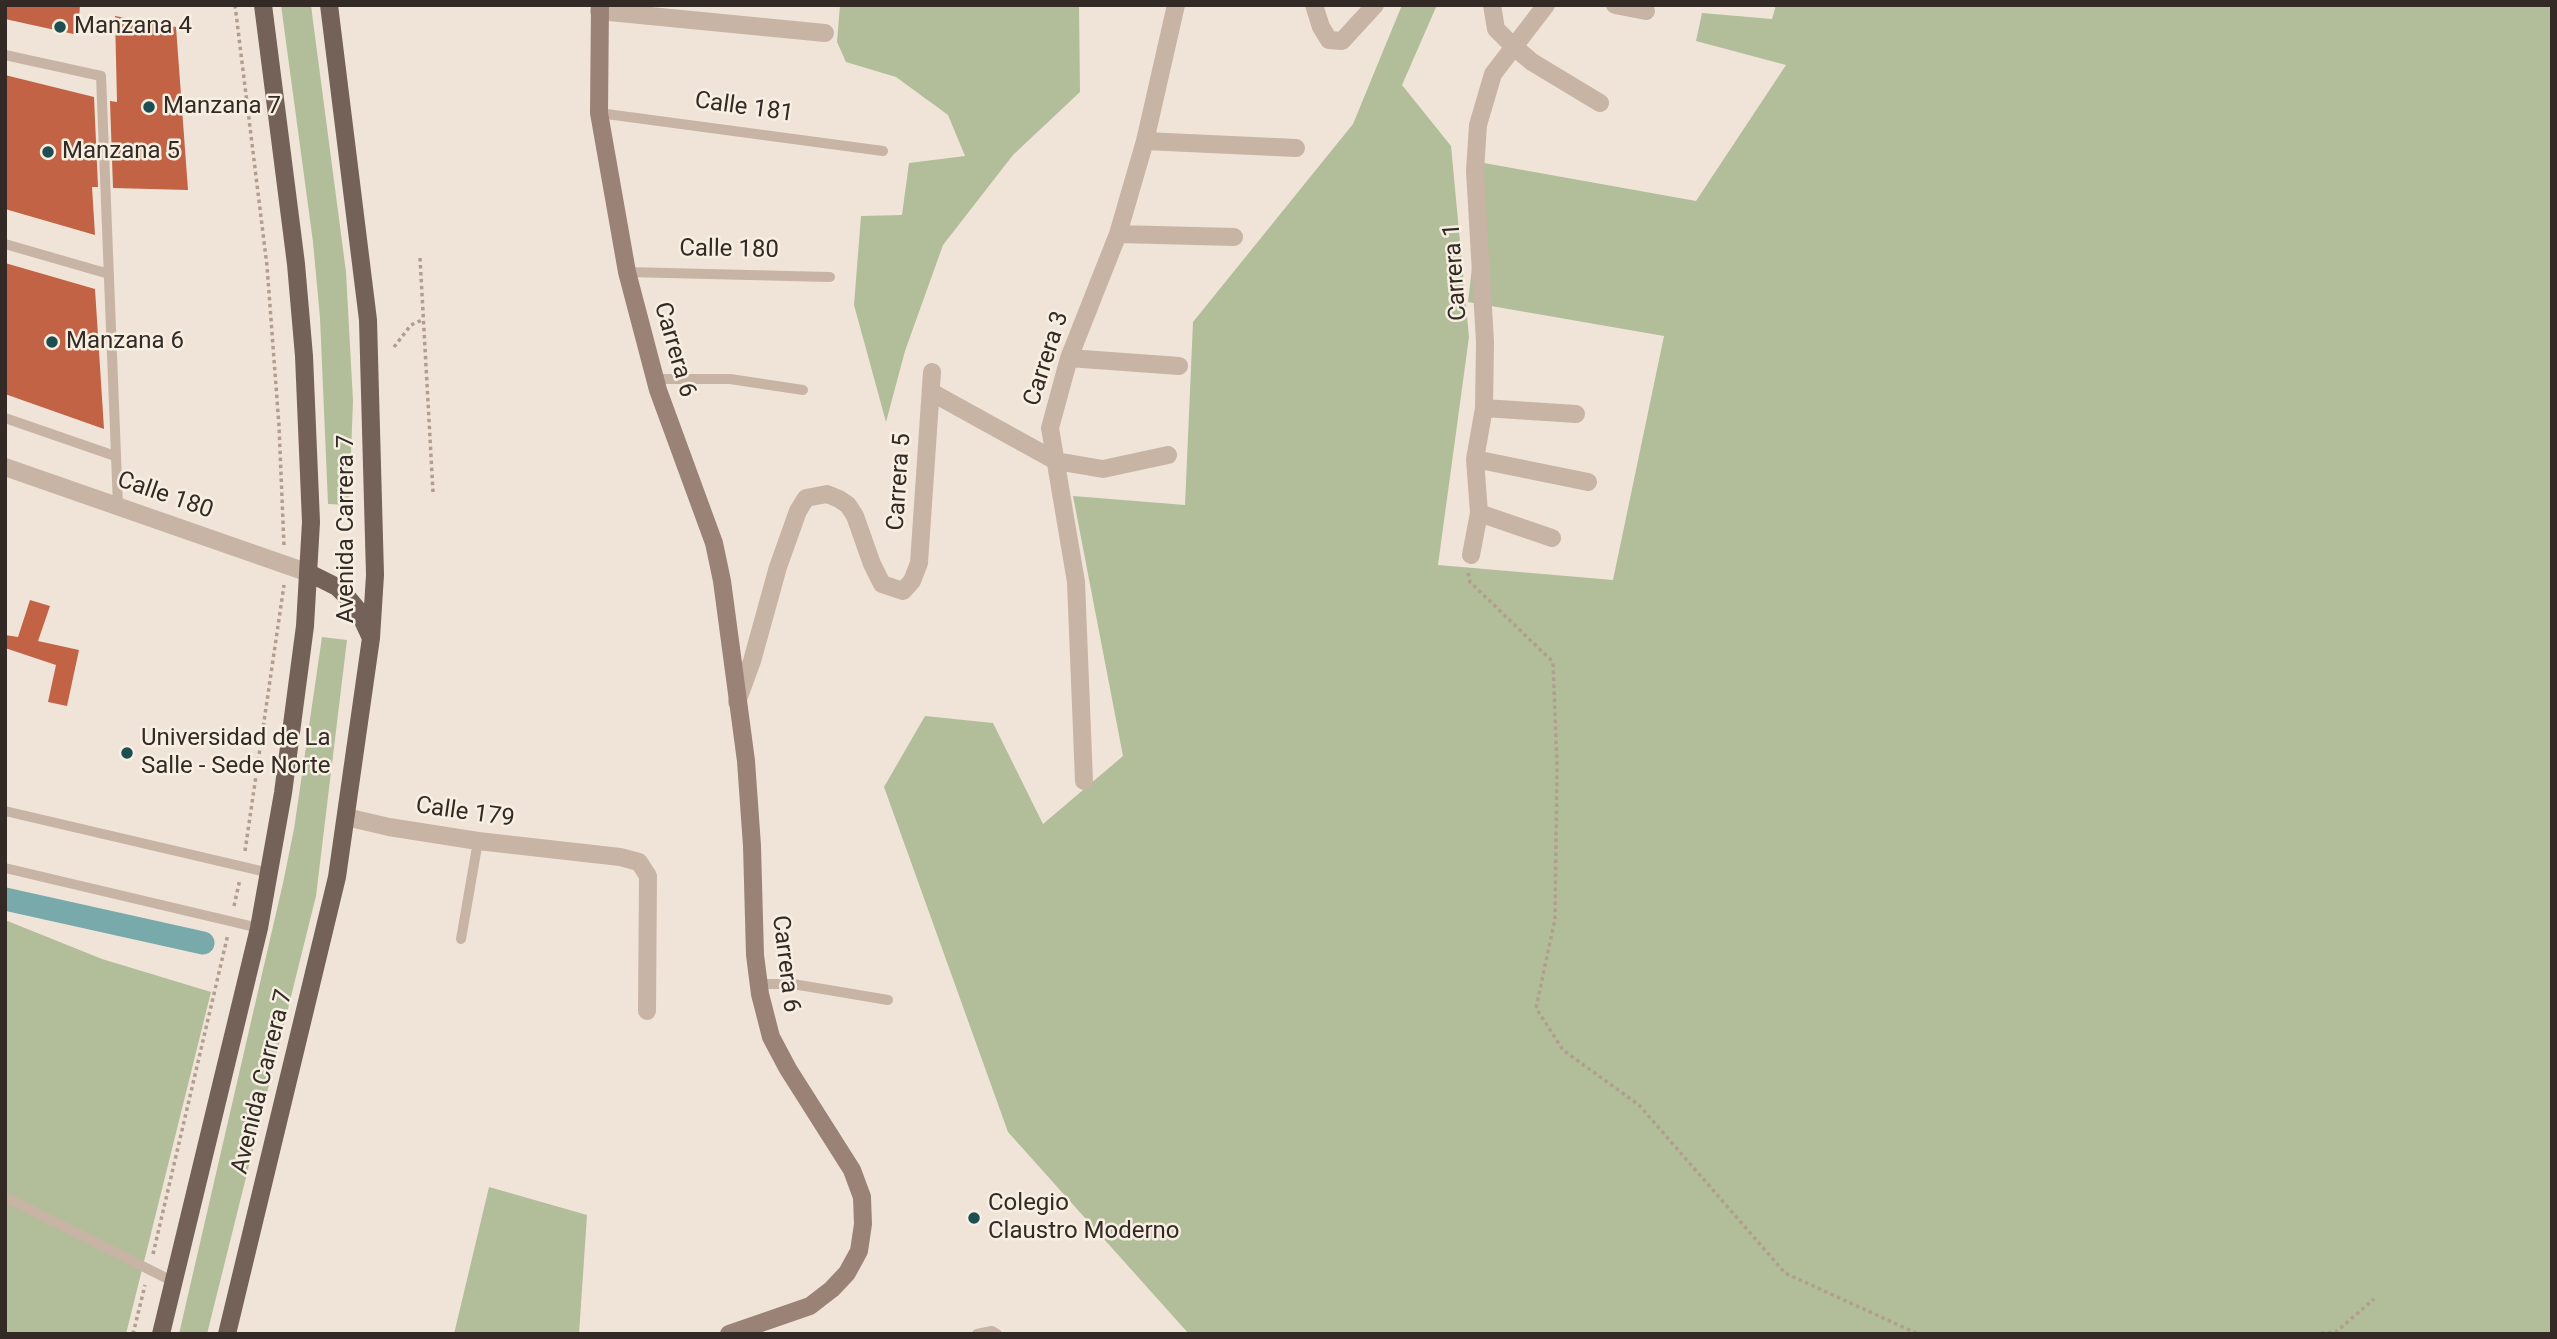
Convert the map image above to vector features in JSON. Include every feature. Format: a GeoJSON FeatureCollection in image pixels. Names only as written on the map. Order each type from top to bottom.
{"type":"FeatureCollection","features":[{"type":"Feature","properties":{"kind":"main road","name":"Avenida Carrera 7"},"geometry":{"type":"LineString","coordinates":[[161,1334],[270,873],[302,651],[309,573],[310,509],[300,303],[263,5]]}},
{"type":"Feature","properties":{"kind":"main road","name":"Avenida Carrera 7"},"geometry":{"type":"LineString","coordinates":[[227,1334],[337,877],[371,638],[375,575],[368,320],[329,5]]}},
{"type":"Feature","properties":{"kind":"main road"},"geometry":{"type":"LineString","coordinates":[[309,573],[330,583],[348,598],[358,610],[371,638]]}},
{"type":"Feature","properties":{"kind":"street","name":"Carrera 3"},"geometry":{"type":"LineString","coordinates":[[1084,780],[1076,582],[1051,428],[1069,358],[1118,234],[1145,141],[1176,5]]}},
{"type":"Feature","properties":{"kind":"street"},"geometry":{"type":"LineString","coordinates":[[1314,5],[1321,27],[1329,40],[1342,41],[1375,5]]}},
{"type":"Feature","properties":{"kind":"street"},"geometry":{"type":"LineString","coordinates":[[1492,5],[1496,29],[1513,46],[1532,62],[1600,103]]}},
{"type":"Feature","properties":{"kind":"street","name":"Carrera 1"},"geometry":{"type":"LineString","coordinates":[[1471,555],[1479,513],[1475,459],[1484,408],[1485,342],[1476,213],[1478,125],[1493,74],[1546,5]]}},
{"type":"Feature","properties":{"kind":"street"},"geometry":{"type":"LineString","coordinates":[[1615,5],[1646,11]]}},
{"type":"Feature","properties":{"kind":"street"},"geometry":{"type":"LineString","coordinates":[[599,8],[825,33]]}},
{"type":"Feature","properties":{"kind":"street","name":"Carrera 6"},"geometry":{"type":"LineString","coordinates":[[599,8],[599,113],[627,272],[656,379],[714,542],[746,761],[755,955],[759,984],[771,1037],[788,1069],[852,1170],[862,1197],[863,1224],[859,1251],[847,1273],[810,1306],[729,1334]]}},
{"type":"Feature","properties":{"kind":"street"},"geometry":{"type":"LineString","coordinates":[[1145,141],[1297,148]]}},
{"type":"Feature","properties":{"kind":"street"},"geometry":{"type":"LineString","coordinates":[[1118,234],[1234,237]]}},
{"type":"Feature","properties":{"kind":"street"},"geometry":{"type":"LineString","coordinates":[[1069,358],[1179,366]]}},
{"type":"Feature","properties":{"kind":"street","name":"Carrera 5"},"geometry":{"type":"LineString","coordinates":[[806,498],[827,494],[848,505],[882,584],[903,591],[912,581],[919,564],[932,372]]}},
{"type":"Feature","properties":{"kind":"street"},"geometry":{"type":"LineString","coordinates":[[931,392],[1056,461],[1102,470],[1168,454]]}},
{"type":"Feature","properties":{"kind":"street"},"geometry":{"type":"LineString","coordinates":[[1484,408],[1576,414]]}},
{"type":"Feature","properties":{"kind":"street"},"geometry":{"type":"LineString","coordinates":[[1475,459],[1588,482]]}},
{"type":"Feature","properties":{"kind":"street","name":"Calle 180"},"geometry":{"type":"LineString","coordinates":[[5,467],[309,573]]}},
{"type":"Feature","properties":{"kind":"street","name":"Carrera 6"},"geometry":{"type":"LineString","coordinates":[[737,702],[752,661],[778,566],[798,511],[806,498]]}},
{"type":"Feature","properties":{"kind":"street"},"geometry":{"type":"LineString","coordinates":[[1479,513],[1552,538]]}},
{"type":"Feature","properties":{"kind":"street","name":"Calle 179"},"geometry":{"type":"LineString","coordinates":[[346,817],[389,827],[478,841],[577,851],[639,862],[649,876],[647,1011]]}},
{"type":"Feature","properties":{"kind":"lane"},"geometry":{"type":"LineString","coordinates":[[5,55],[101,76],[117,506]]}},
{"type":"Feature","properties":{"kind":"lane","name":"Calle 181"},"geometry":{"type":"LineString","coordinates":[[599,113],[883,151]]}},
{"type":"Feature","properties":{"kind":"lane"},"geometry":{"type":"LineString","coordinates":[[5,244],[108,274]]}},
{"type":"Feature","properties":{"kind":"lane","name":"Calle 180"},"geometry":{"type":"LineString","coordinates":[[627,272],[830,277]]}},
{"type":"Feature","properties":{"kind":"lane"},"geometry":{"type":"LineString","coordinates":[[656,379],[730,379],[803,390]]}},
{"type":"Feature","properties":{"kind":"lane"},"geometry":{"type":"LineString","coordinates":[[5,418],[116,456]]}},
{"type":"Feature","properties":{"kind":"lane"},"geometry":{"type":"LineString","coordinates":[[5,811],[270,873]]}},
{"type":"Feature","properties":{"kind":"lane"},"geometry":{"type":"LineString","coordinates":[[461,939],[478,841]]}},
{"type":"Feature","properties":{"kind":"lane"},"geometry":{"type":"LineString","coordinates":[[5,868],[259,928]]}},
{"type":"Feature","properties":{"kind":"lane"},"geometry":{"type":"LineString","coordinates":[[759,984],[793,984],[888,1000]]}},
{"type":"Feature","properties":{"kind":"lane"},"geometry":{"type":"LineString","coordinates":[[5,1197],[174,1282]]}},
{"type":"Feature","properties":{"kind":"lane"},"geometry":{"type":"LineString","coordinates":[[977,1334],[992,1331],[997,1334]]}},
{"type":"Feature","properties":{"kind":"path"},"geometry":{"type":"LineString","coordinates":[[133,1334],[242,867],[285,584],[279,426],[267,266],[235,5]]}},
{"type":"Feature","properties":{"kind":"path"},"geometry":{"type":"LineString","coordinates":[[420,258],[433,492]]}},
{"type":"Feature","properties":{"kind":"path"},"geometry":{"type":"LineString","coordinates":[[394,346],[411,325],[422,320]]}},
{"type":"Feature","properties":{"kind":"path"},"geometry":{"type":"LineString","coordinates":[[1471,555],[1468,570],[1470,582],[1553,662],[1557,766],[1555,919],[1536,1008],[1563,1050],[1639,1105],[1785,1273],[1918,1334]]}},
{"type":"Feature","properties":{"kind":"path"},"geometry":{"type":"LineString","coordinates":[[2314,1334],[2336,1332],[2374,1299]]}},
{"type":"Feature","properties":{"kind":"green space"},"geometry":{"type":"Polygon","coordinates":[[[281,5],[311,5],[346,272],[353,401],[349,505],[328,504],[320,318],[313,242],[281,5]]]}},
{"type":"Feature","properties":{"kind":"green space"},"geometry":{"type":"Polygon","coordinates":[[[840,5],[1079,5],[1080,92],[1013,155],[943,245],[905,351],[886,422],[854,305],[861,216],[902,215],[909,163],[965,156],[948,115],[896,77],[846,62],[837,42],[840,5]]]}},
{"type":"Feature","properties":{"kind":"green space"},"geometry":{"type":"Polygon","coordinates":[[[1402,5],[1437,5],[1402,85],[1451,146],[1469,337],[1438,565],[1613,580],[1664,336],[1468,302],[1484,163],[1696,201],[1786,65],[1696,41],[1702,13],[1772,19],[1776,5],[2552,5],[2552,1334],[1189,1334],[1008,1132],[884,787],[925,716],[993,723],[1043,824],[1123,756],[1073,496],[1185,505],[1193,322],[1353,124],[1402,5]]]}},
{"type":"Feature","properties":{"kind":"green space"},"geometry":{"type":"Polygon","coordinates":[[[322,637],[347,640],[316,896],[207,1334],[179,1334],[283,883],[294,829],[322,637]]]}},
{"type":"Feature","properties":{"kind":"green space"},"geometry":{"type":"Polygon","coordinates":[[[5,920],[102,959],[211,992],[126,1334],[5,1334],[5,920]]]}},
{"type":"Feature","properties":{"kind":"green space"},"geometry":{"type":"Polygon","coordinates":[[[489,1187],[587,1215],[579,1334],[454,1334],[489,1187]]]}},
{"type":"Feature","properties":{"kind":"building","name":"Manzana 4"},"geometry":{"type":"Polygon","coordinates":[[[5,5],[80,5],[78,35],[5,19],[5,5]]]}},
{"type":"Feature","properties":{"kind":"building","name":"Manzana 7"},"geometry":{"type":"Polygon","coordinates":[[[115,16],[176,27],[188,190],[113,188],[110,101],[117,102],[115,16]]]}},
{"type":"Feature","properties":{"kind":"building","name":"Manzana 5"},"geometry":{"type":"Polygon","coordinates":[[[5,75],[94,97],[98,187],[92,187],[95,235],[5,209],[5,75]]]}},
{"type":"Feature","properties":{"kind":"building","name":"Manzana 6"},"geometry":{"type":"Polygon","coordinates":[[[5,263],[95,289],[104,429],[5,394],[5,263]]]}},
{"type":"Feature","properties":{"kind":"building"},"geometry":{"type":"Polygon","coordinates":[[[30,600],[50,606],[38,641],[79,650],[67,706],[48,702],[56,665],[5,648],[5,635],[18,637],[30,600]]]}},
{"type":"Feature","properties":{"kind":"waterway"},"geometry":{"type":"LineString","coordinates":[[5,899],[203,943]]}},
{"type":"Feature","properties":{"kind":"place","name":"Manzana 4"},"geometry":{"type":"Point","coordinates":[60,27]}},
{"type":"Feature","properties":{"kind":"place","name":"Manzana 7"},"geometry":{"type":"Point","coordinates":[149,107]}},
{"type":"Feature","properties":{"kind":"place","name":"Manzana 5"},"geometry":{"type":"Point","coordinates":[48,152]}},
{"type":"Feature","properties":{"kind":"place","name":"Manzana 6"},"geometry":{"type":"Point","coordinates":[52,342]}},
{"type":"Feature","properties":{"kind":"place","name":"Universidad de La Salle - Sede Norte"},"geometry":{"type":"Point","coordinates":[127,753]}},
{"type":"Feature","properties":{"kind":"place","name":"Colegio Claustro Moderno"},"geometry":{"type":"Point","coordinates":[974,1218]}}]}
